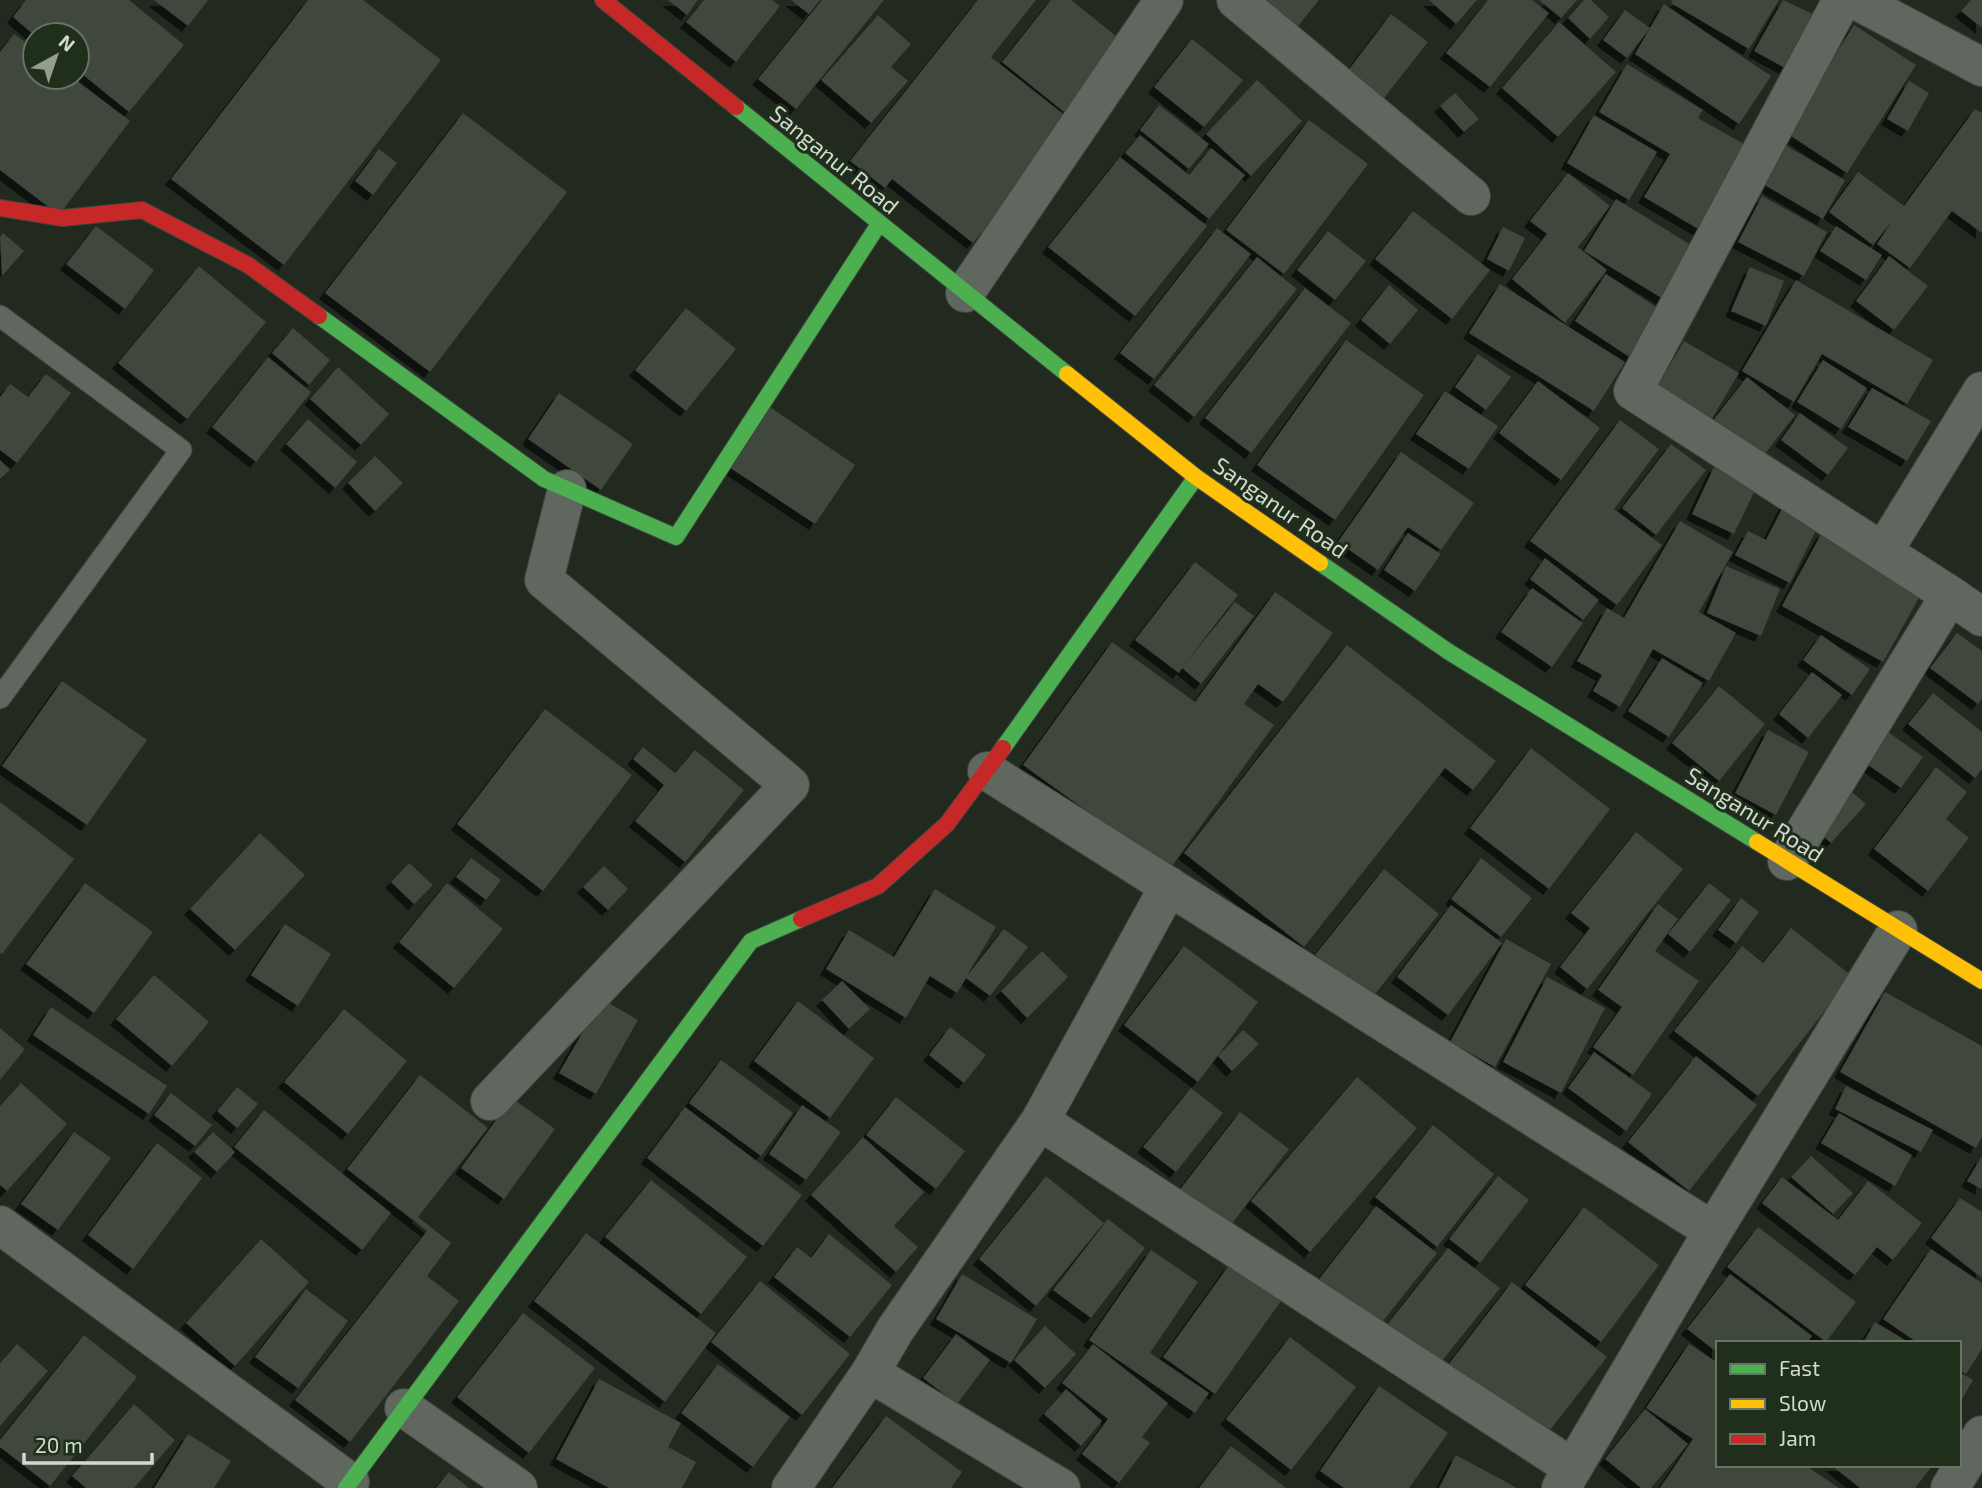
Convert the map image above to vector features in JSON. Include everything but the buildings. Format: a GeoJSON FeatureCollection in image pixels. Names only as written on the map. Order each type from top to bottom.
{"type":"FeatureCollection","features":[{"type":"Feature","properties":{"kind":"street","name":"Sanganur Road"},"geometry":{"type":"LineString","coordinates":[[603,0],[1196,477],[1449,652],[1982,981]]}},
{"type":"Feature","properties":{"kind":"street"},"geometry":{"type":"LineString","coordinates":[[965,293],[1164,0]]}},
{"type":"Feature","properties":{"kind":"street"},"geometry":{"type":"LineString","coordinates":[[1236,0],[1471,196]]}},
{"type":"Feature","properties":{"kind":"street"},"geometry":{"type":"LineString","coordinates":[[1842,0],[1633,391],[1982,617]]}},
{"type":"Feature","properties":{"kind":"street"},"geometry":{"type":"LineString","coordinates":[[1856,0],[1982,67]]}},
{"type":"Feature","properties":{"kind":"street"},"geometry":{"type":"LineString","coordinates":[[0,208],[63,218],[142,209],[248,265],[544,479],[676,537],[879,224]]}},
{"type":"Feature","properties":{"kind":"street"},"geometry":{"type":"LineString","coordinates":[[1883,552],[1982,391]]}},
{"type":"Feature","properties":{"kind":"street"},"geometry":{"type":"LineString","coordinates":[[0,1224],[348,1485],[751,941],[878,887],[947,824],[1196,477]]}},
{"type":"Feature","properties":{"kind":"street"},"geometry":{"type":"LineString","coordinates":[[490,1101],[790,785],[544,580],[567,489]]}},
{"type":"Feature","properties":{"kind":"street"},"geometry":{"type":"LineString","coordinates":[[1787,861],[1950,595]]}},
{"type":"Feature","properties":{"kind":"street"},"geometry":{"type":"LineString","coordinates":[[987,771],[1713,1231]]}},
{"type":"Feature","properties":{"kind":"street"},"geometry":{"type":"LineString","coordinates":[[791,1488],[870,1373],[895,1330],[1040,1121],[1169,886]]}},
{"type":"Feature","properties":{"kind":"street"},"geometry":{"type":"LineString","coordinates":[[1040,1121],[1567,1478],[1713,1231],[1898,930]]}},
{"type":"Feature","properties":{"kind":"street"},"geometry":{"type":"LineString","coordinates":[[870,1373],[1061,1488]]}},
{"type":"Feature","properties":{"kind":"street"},"geometry":{"type":"LineString","coordinates":[[404,1408],[518,1488]]}},
{"type":"Feature","properties":{"kind":"street"},"geometry":{"type":"LineString","coordinates":[[1950,1488],[1982,1435]]}},
{"type":"Feature","properties":{"kind":"lane"},"geometry":{"type":"LineString","coordinates":[[0,316],[181,450],[0,698]]}},
{"type":"Feature","properties":{"kind":"traffic: fast"},"geometry":{"type":"LineString","coordinates":[[736,107],[1067,374]]}},
{"type":"Feature","properties":{"kind":"traffic: fast"},"geometry":{"type":"LineString","coordinates":[[319,316],[544,479],[676,537],[879,224]]}},
{"type":"Feature","properties":{"kind":"traffic: fast"},"geometry":{"type":"LineString","coordinates":[[1003,748],[1196,477]]}},
{"type":"Feature","properties":{"kind":"traffic: fast"},"geometry":{"type":"LineString","coordinates":[[1320,563],[1449,652],[1757,842]]}},
{"type":"Feature","properties":{"kind":"traffic: fast"},"geometry":{"type":"LineString","coordinates":[[346,1488],[751,941],[801,919]]}},
{"type":"Feature","properties":{"kind":"traffic: slow"},"geometry":{"type":"LineString","coordinates":[[1067,374],[1196,477],[1320,563]]}},
{"type":"Feature","properties":{"kind":"traffic: slow"},"geometry":{"type":"LineString","coordinates":[[1757,842],[1982,981]]}},
{"type":"Feature","properties":{"kind":"traffic: jam"},"geometry":{"type":"LineString","coordinates":[[603,0],[736,107]]}},
{"type":"Feature","properties":{"kind":"traffic: jam"},"geometry":{"type":"LineString","coordinates":[[0,208],[63,218],[142,210],[248,265],[319,316]]}},
{"type":"Feature","properties":{"kind":"traffic: jam"},"geometry":{"type":"LineString","coordinates":[[801,919],[878,886],[947,824],[1003,748]]}}]}
